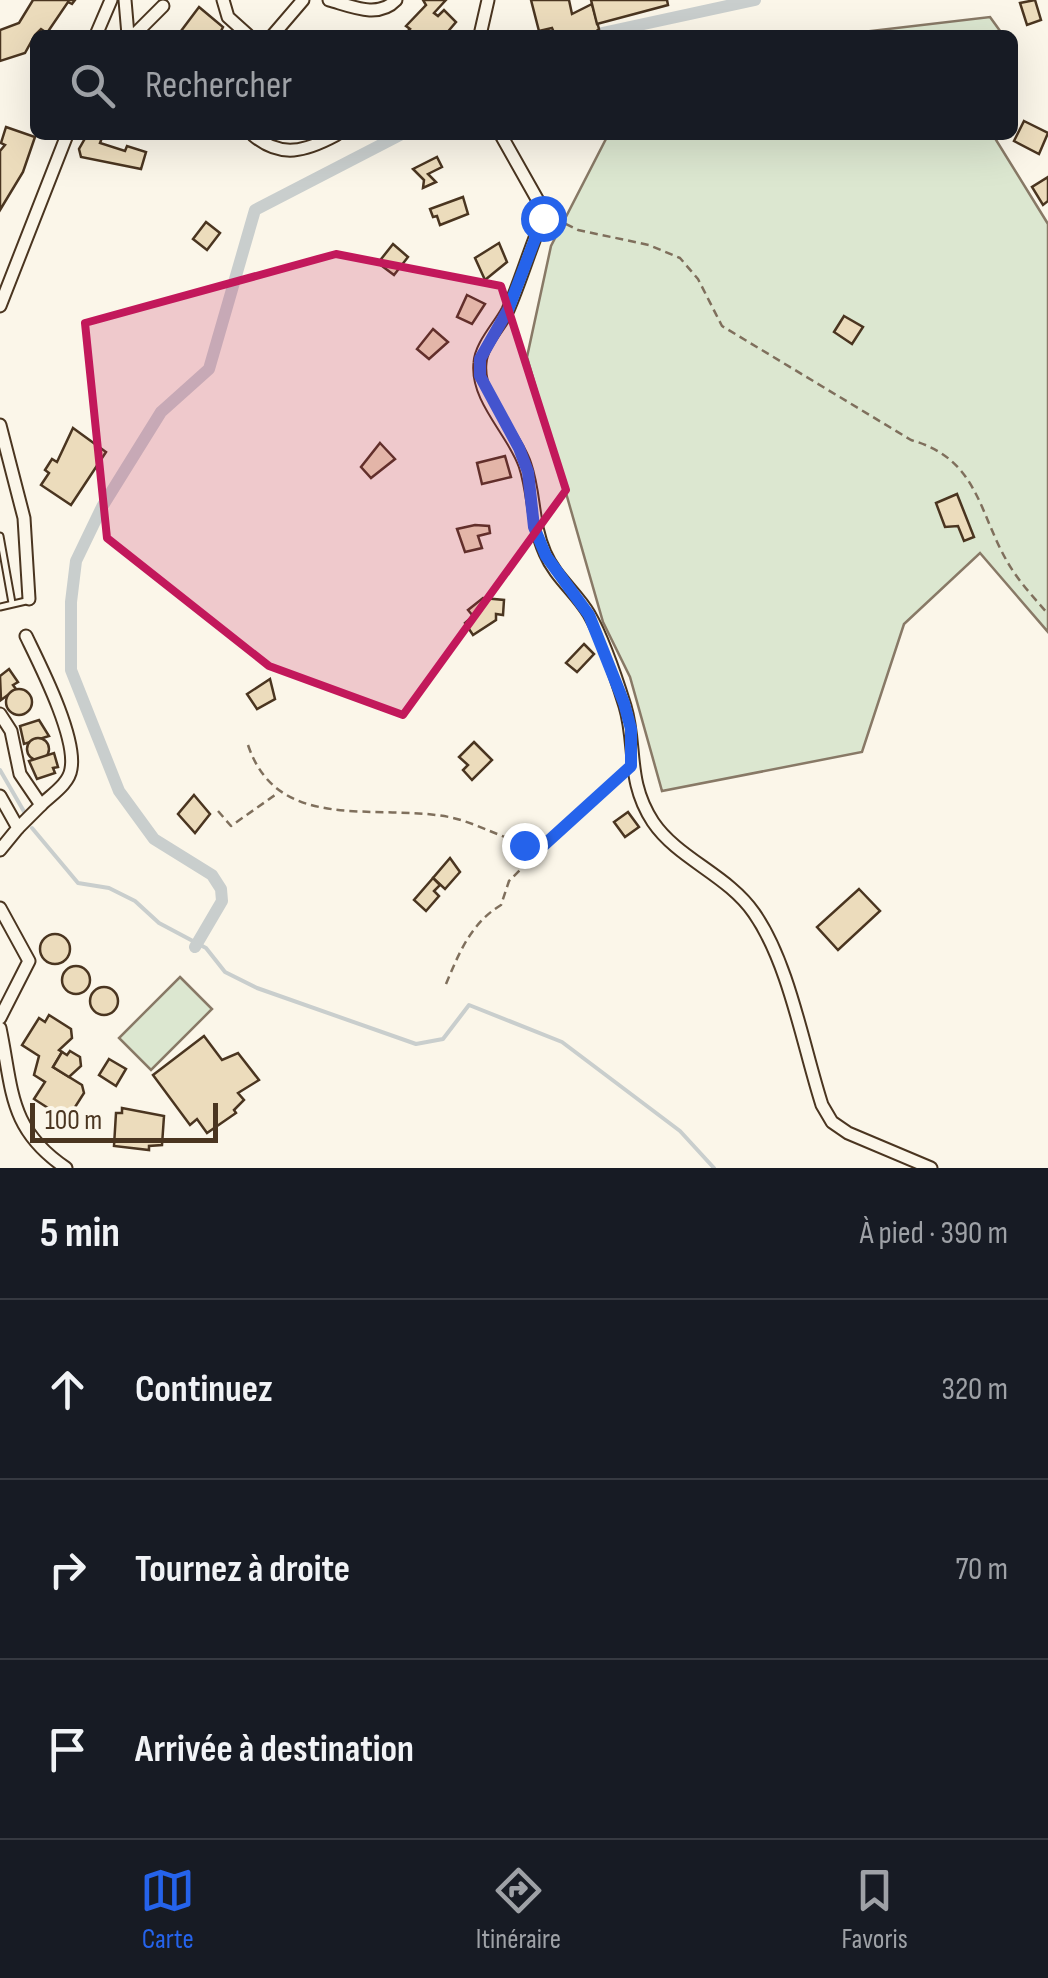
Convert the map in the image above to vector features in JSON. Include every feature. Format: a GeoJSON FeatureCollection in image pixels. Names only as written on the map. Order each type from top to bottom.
{"type":"FeatureCollection","features":[{"type":"Feature","properties":{"kind":"street"},"geometry":{"type":"LineString","coordinates":[[98,30],[111,0]]}},
{"type":"Feature","properties":{"kind":"street"},"geometry":{"type":"LineString","coordinates":[[125,0],[130,30]]}},
{"type":"Feature","properties":{"kind":"street"},"geometry":{"type":"LineString","coordinates":[[223,0],[228,18],[242,30]]}},
{"type":"Feature","properties":{"kind":"street"},"geometry":{"type":"LineString","coordinates":[[277,30],[304,0]]}},
{"type":"Feature","properties":{"kind":"street"},"geometry":{"type":"LineString","coordinates":[[328,0],[380,11],[396,0]]}},
{"type":"Feature","properties":{"kind":"street"},"geometry":{"type":"LineString","coordinates":[[481,30],[488,0]]}},
{"type":"Feature","properties":{"kind":"street"},"geometry":{"type":"LineString","coordinates":[[137,30],[163,6]]}},
{"type":"Feature","properties":{"kind":"street"},"geometry":{"type":"LineString","coordinates":[[0,306],[66,140]]}},
{"type":"Feature","properties":{"kind":"street"},"geometry":{"type":"LineString","coordinates":[[263,140],[282,150],[306,151],[327,140]]}},
{"type":"Feature","properties":{"kind":"street"},"geometry":{"type":"LineString","coordinates":[[504,140],[541,206],[543,218],[508,310],[480,359],[480,376],[528,472],[534,527],[546,556],[589,615],[624,703],[631,729],[631,766],[645,806],[663,834],[737,893],[754,913],[777,957],[822,1105],[832,1122],[931,1168]]}},
{"type":"Feature","properties":{"kind":"street"},"geometry":{"type":"LineString","coordinates":[[0,425],[24,518],[30,599]]}},
{"type":"Feature","properties":{"kind":"street"},"geometry":{"type":"LineString","coordinates":[[0,850],[66,781],[70,758],[46,679],[26,636]]}},
{"type":"Feature","properties":{"kind":"street"},"geometry":{"type":"LineString","coordinates":[[0,714],[11,731],[20,774],[41,805]]}},
{"type":"Feature","properties":{"kind":"street"},"geometry":{"type":"LineString","coordinates":[[0,796],[18,828]]}},
{"type":"Feature","properties":{"kind":"street"},"geometry":{"type":"LineString","coordinates":[[0,908],[29,961],[0,1018]]}},
{"type":"Feature","properties":{"kind":"street"},"geometry":{"type":"LineString","coordinates":[[0,1028],[17,1115],[30,1138],[66,1168]]}},
{"type":"Feature","properties":{"kind":"lane"},"geometry":{"type":"LineString","coordinates":[[0,536],[12,603]]}},
{"type":"Feature","properties":{"kind":"lane"},"geometry":{"type":"LineString","coordinates":[[0,607],[30,599]]}},
{"type":"Feature","properties":{"kind":"path"},"geometry":{"type":"LineString","coordinates":[[543,218],[650,245],[680,258],[698,279],[722,326],[911,440],[937,447],[967,474],[1012,570],[1048,614]]}},
{"type":"Feature","properties":{"kind":"path"},"geometry":{"type":"LineString","coordinates":[[248,745],[255,767],[277,794],[313,806],[449,817],[524,845],[544,845]]}},
{"type":"Feature","properties":{"kind":"path"},"geometry":{"type":"LineString","coordinates":[[446,984],[462,947],[483,915],[500,905],[508,880],[631,766]]}},
{"type":"Feature","properties":{"kind":"path"},"geometry":{"type":"LineString","coordinates":[[218,811],[230,826],[277,794]]}},
{"type":"Feature","properties":{"kind":"highlighted area"},"geometry":{"type":"Polygon","coordinates":[[[336,254],[501,286],[566,490],[403,715],[269,666],[107,538],[85,323],[336,254]]]}},
{"type":"Feature","properties":{"kind":"green space"},"geometry":{"type":"Polygon","coordinates":[[[990,17],[999,30],[880,30],[990,17]]]}},
{"type":"Feature","properties":{"kind":"green space"},"geometry":{"type":"Polygon","coordinates":[[[605,140],[996,140],[1048,224],[1048,632],[980,553],[904,624],[862,752],[662,791],[630,677],[603,622],[527,357],[551,246],[605,140]]]}},
{"type":"Feature","properties":{"kind":"green space"},"geometry":{"type":"Polygon","coordinates":[[[180,977],[212,1009],[151,1070],[119,1038],[180,977]]]}},
{"type":"Feature","properties":{"kind":"building"},"geometry":{"type":"Polygon","coordinates":[[[33,0],[75,0],[72,4],[68,2],[49,30],[30,30],[25,53],[0,61],[0,30],[19,23],[33,0]]]}},
{"type":"Feature","properties":{"kind":"building"},"geometry":{"type":"Polygon","coordinates":[[[423,0],[446,0],[434,13],[438,16],[444,10],[456,22],[449,30],[409,30],[406,26],[426,5],[423,0]]]}},
{"type":"Feature","properties":{"kind":"building"},"geometry":{"type":"Polygon","coordinates":[[[531,0],[569,0],[572,14],[592,4],[599,29],[552,28],[539,30],[531,0]]]}},
{"type":"Feature","properties":{"kind":"building"},"geometry":{"type":"Polygon","coordinates":[[[591,0],[667,0],[668,5],[597,24],[591,0]]]}},
{"type":"Feature","properties":{"kind":"building"},"geometry":{"type":"Polygon","coordinates":[[[1035,0],[1041,20],[1027,25],[1020,3],[1035,0]]]}},
{"type":"Feature","properties":{"kind":"building"},"geometry":{"type":"Polygon","coordinates":[[[199,7],[223,27],[222,30],[182,30],[199,7]]]}},
{"type":"Feature","properties":{"kind":"building"},"geometry":{"type":"Polygon","coordinates":[[[1024,121],[1048,133],[1039,154],[1014,141],[1018,140],[1024,121]]]}},
{"type":"Feature","properties":{"kind":"building"},"geometry":{"type":"Polygon","coordinates":[[[6,127],[34,140],[23,172],[0,210],[0,151],[5,145],[1,143],[6,127]]]}},
{"type":"Feature","properties":{"kind":"building"},"geometry":{"type":"Polygon","coordinates":[[[84,140],[101,140],[100,143],[125,151],[127,146],[146,152],[141,169],[81,157],[79,149],[84,140]]]}},
{"type":"Feature","properties":{"kind":"building"},"geometry":{"type":"Polygon","coordinates":[[[437,157],[442,167],[428,174],[436,182],[423,188],[424,180],[413,169],[437,157]]]}},
{"type":"Feature","properties":{"kind":"building"},"geometry":{"type":"Polygon","coordinates":[[[1048,177],[1048,201],[1043,205],[1032,187],[1048,177]]]}},
{"type":"Feature","properties":{"kind":"building"},"geometry":{"type":"Polygon","coordinates":[[[463,197],[468,214],[440,225],[430,209],[463,197]]]}},
{"type":"Feature","properties":{"kind":"building"},"geometry":{"type":"Polygon","coordinates":[[[206,222],[220,233],[207,250],[193,239],[206,222]]]}},
{"type":"Feature","properties":{"kind":"building"},"geometry":{"type":"Polygon","coordinates":[[[499,243],[507,262],[485,280],[475,258],[499,243]]]}},
{"type":"Feature","properties":{"kind":"building"},"geometry":{"type":"Polygon","coordinates":[[[393,244],[408,257],[394,275],[378,263],[393,244]]]}},
{"type":"Feature","properties":{"kind":"building"},"geometry":{"type":"Polygon","coordinates":[[[467,295],[485,304],[472,324],[457,317],[467,295]]]}},
{"type":"Feature","properties":{"kind":"building"},"geometry":{"type":"Polygon","coordinates":[[[844,316],[863,327],[852,344],[834,332],[844,316]]]}},
{"type":"Feature","properties":{"kind":"building"},"geometry":{"type":"Polygon","coordinates":[[[433,329],[448,342],[429,359],[417,349],[433,329]]]}},
{"type":"Feature","properties":{"kind":"building"},"geometry":{"type":"Polygon","coordinates":[[[73,428],[106,452],[71,505],[41,485],[49,473],[45,470],[52,459],[57,462],[73,428]]]}},
{"type":"Feature","properties":{"kind":"building"},"geometry":{"type":"Polygon","coordinates":[[[380,443],[395,459],[371,478],[361,467],[380,443]]]}},
{"type":"Feature","properties":{"kind":"building"},"geometry":{"type":"Polygon","coordinates":[[[505,456],[511,477],[482,484],[477,463],[505,456]]]}},
{"type":"Feature","properties":{"kind":"building"},"geometry":{"type":"Polygon","coordinates":[[[957,494],[974,537],[964,541],[958,526],[945,527],[936,503],[957,494]]]}},
{"type":"Feature","properties":{"kind":"building"},"geometry":{"type":"Polygon","coordinates":[[[489,526],[490,533],[478,536],[482,548],[465,552],[457,529],[489,526]]]}},
{"type":"Feature","properties":{"kind":"building"},"geometry":{"type":"Polygon","coordinates":[[[483,598],[504,600],[503,615],[496,614],[496,620],[473,635],[465,623],[473,616],[468,610],[483,598]]]}},
{"type":"Feature","properties":{"kind":"building"},"geometry":{"type":"Polygon","coordinates":[[[584,644],[594,654],[577,672],[566,663],[584,644]]]}},
{"type":"Feature","properties":{"kind":"building"},"geometry":{"type":"Polygon","coordinates":[[[9,669],[18,682],[13,685],[16,689],[1,700],[0,676],[9,669]]]}},
{"type":"Feature","properties":{"kind":"building"},"geometry":{"type":"Polygon","coordinates":[[[270,679],[275,699],[257,709],[247,694],[270,679]]]}},
{"type":"Feature","properties":{"kind":"building"},"geometry":{"type":"Polygon","coordinates":[[[19,689],[28,693],[32,702],[28,711],[19,715],[10,711],[6,702],[10,693],[19,689]]]}},
{"type":"Feature","properties":{"kind":"building"},"geometry":{"type":"Polygon","coordinates":[[[39,720],[49,736],[24,744],[20,726],[39,720]]]}},
{"type":"Feature","properties":{"kind":"building"},"geometry":{"type":"Polygon","coordinates":[[[38,738],[46,741],[46,757],[38,760],[30,757],[27,749],[30,741],[38,738]]]}},
{"type":"Feature","properties":{"kind":"building"},"geometry":{"type":"Polygon","coordinates":[[[474,742],[492,760],[472,780],[463,770],[468,765],[459,757],[474,742]]]}},
{"type":"Feature","properties":{"kind":"building"},"geometry":{"type":"Polygon","coordinates":[[[54,753],[58,767],[53,768],[55,773],[37,779],[29,761],[54,753]]]}},
{"type":"Feature","properties":{"kind":"building"},"geometry":{"type":"Polygon","coordinates":[[[194,795],[210,814],[195,833],[178,814],[194,795]]]}},
{"type":"Feature","properties":{"kind":"building"},"geometry":{"type":"Polygon","coordinates":[[[628,812],[639,827],[625,837],[614,822],[628,812]]]}},
{"type":"Feature","properties":{"kind":"building"},"geometry":{"type":"Polygon","coordinates":[[[450,858],[460,872],[445,889],[433,878],[450,858]]]}},
{"type":"Feature","properties":{"kind":"building"},"geometry":{"type":"Polygon","coordinates":[[[433,878],[440,885],[434,891],[439,896],[426,911],[414,900],[433,878]]]}},
{"type":"Feature","properties":{"kind":"building"},"geometry":{"type":"Polygon","coordinates":[[[859,889],[880,911],[838,950],[817,927],[859,889]]]}},
{"type":"Feature","properties":{"kind":"building"},"geometry":{"type":"Polygon","coordinates":[[[55,934],[69,943],[70,949],[61,963],[55,964],[41,955],[40,949],[49,935],[55,934]]]}},
{"type":"Feature","properties":{"kind":"building"},"geometry":{"type":"Polygon","coordinates":[[[76,966],[86,970],[90,980],[86,990],[76,994],[66,990],[62,980],[66,970],[76,966]]]}},
{"type":"Feature","properties":{"kind":"building"},"geometry":{"type":"Polygon","coordinates":[[[104,987],[114,991],[118,1001],[114,1011],[104,1015],[94,1011],[90,1001],[94,991],[104,987]]]}},
{"type":"Feature","properties":{"kind":"building"},"geometry":{"type":"Polygon","coordinates":[[[49,1015],[71,1029],[72,1038],[59,1050],[62,1052],[53,1067],[82,1085],[84,1093],[70,1115],[65,1112],[62,1117],[34,1099],[45,1082],[34,1075],[39,1056],[22,1045],[39,1018],[45,1022],[49,1015]]]}},
{"type":"Feature","properties":{"kind":"building"},"geometry":{"type":"Polygon","coordinates":[[[204,1036],[222,1060],[238,1053],[259,1080],[238,1093],[244,1100],[234,1110],[236,1113],[207,1133],[197,1119],[190,1125],[153,1075],[204,1036]]]}},
{"type":"Feature","properties":{"kind":"building"},"geometry":{"type":"Polygon","coordinates":[[[70,1051],[80,1057],[81,1066],[69,1077],[53,1067],[62,1052],[67,1055],[70,1051]]]}},
{"type":"Feature","properties":{"kind":"building"},"geometry":{"type":"Polygon","coordinates":[[[109,1059],[126,1069],[116,1086],[99,1075],[109,1059]]]}},
{"type":"Feature","properties":{"kind":"building"},"geometry":{"type":"Polygon","coordinates":[[[122,1108],[164,1116],[162,1145],[149,1146],[149,1150],[114,1146],[116,1113],[122,1113],[122,1108]]]}},
{"type":"Feature","properties":{"kind":"waterway"},"geometry":{"type":"LineString","coordinates":[[616,30],[755,0]]}},
{"type":"Feature","properties":{"kind":"waterway"},"geometry":{"type":"LineString","coordinates":[[195,947],[222,901],[221,889],[212,875],[154,839],[119,791],[71,670],[71,602],[76,561],[102,507],[161,412],[209,369],[255,210],[390,140]]}},
{"type":"Feature","properties":{"kind":"waterway"},"geometry":{"type":"LineString","coordinates":[[0,770],[26,815]]}},
{"type":"Feature","properties":{"kind":"waterway"},"geometry":{"type":"LineString","coordinates":[[32,828],[78,883],[109,888],[135,901],[159,923],[206,948],[225,972],[257,988],[416,1044],[443,1039],[469,1005],[562,1042],[680,1131],[714,1168]]}},
{"type":"Feature","properties":{"kind":"route"},"geometry":{"type":"LineString","coordinates":[[524,845],[544,845],[631,766],[631,729],[624,703],[589,615],[558,578],[546,556],[534,527],[528,472],[480,376],[480,359],[508,310],[543,218]]}}]}
